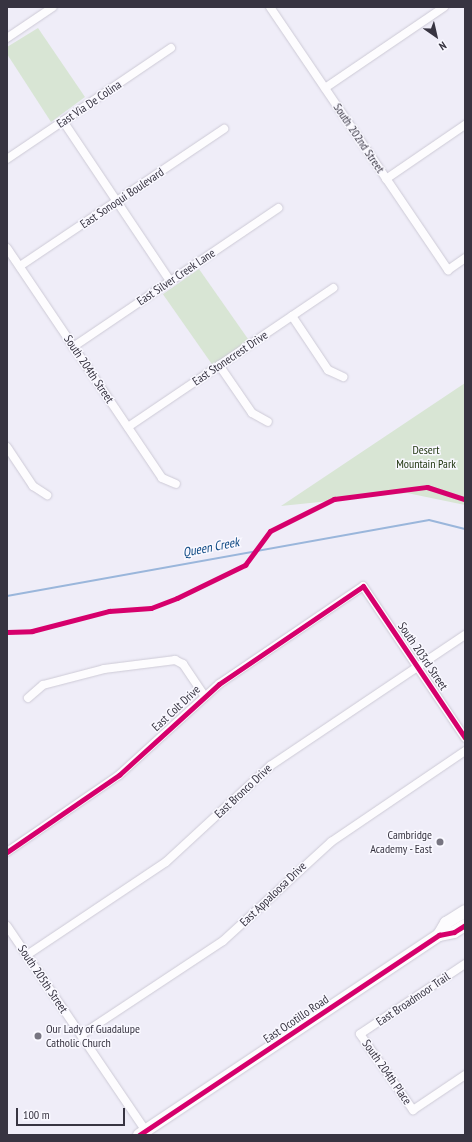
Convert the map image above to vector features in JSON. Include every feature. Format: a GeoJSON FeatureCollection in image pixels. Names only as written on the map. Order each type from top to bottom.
{"type":"FeatureCollection","features":[{"type":"Feature","properties":{"kind":"main road","name":"East Ocotillo Road"},"geometry":{"type":"LineString","coordinates":[[439,935],[446,924],[465,911]]}},
{"type":"Feature","properties":{"kind":"main road","name":"East Ocotillo Road"},"geometry":{"type":"LineString","coordinates":[[142,1133],[439,935],[454,932],[465,925]]}},
{"type":"Feature","properties":{"kind":"street"},"geometry":{"type":"LineString","coordinates":[[8,34],[53,7]]}},
{"type":"Feature","properties":{"kind":"street","name":"South 202nd Street"},"geometry":{"type":"LineString","coordinates":[[270,7],[448,270],[465,258]]}},
{"type":"Feature","properties":{"kind":"street"},"geometry":{"type":"LineString","coordinates":[[325,88],[444,7]]}},
{"type":"Feature","properties":{"kind":"street","name":"East Via De Colina"},"geometry":{"type":"LineString","coordinates":[[7,159],[171,48]]}},
{"type":"Feature","properties":{"kind":"street"},"geometry":{"type":"LineString","coordinates":[[63,121],[170,281]]}},
{"type":"Feature","properties":{"kind":"street"},"geometry":{"type":"LineString","coordinates":[[386,179],[465,125]]}},
{"type":"Feature","properties":{"kind":"street","name":"East Sonoqui Boulevard"},"geometry":{"type":"LineString","coordinates":[[20,266],[224,129]]}},
{"type":"Feature","properties":{"kind":"street","name":"East Silver Creek Lane"},"geometry":{"type":"LineString","coordinates":[[74,347],[278,208]]}},
{"type":"Feature","properties":{"kind":"street","name":"South 204th Street"},"geometry":{"type":"LineString","coordinates":[[7,248],[162,478],[176,484]]}},
{"type":"Feature","properties":{"kind":"street","name":"East Stonecrest Drive"},"geometry":{"type":"LineString","coordinates":[[128,427],[333,288]]}},
{"type":"Feature","properties":{"kind":"street"},"geometry":{"type":"LineString","coordinates":[[292,316],[328,370],[343,377]]}},
{"type":"Feature","properties":{"kind":"street"},"geometry":{"type":"LineString","coordinates":[[219,365],[252,414],[268,422]]}},
{"type":"Feature","properties":{"kind":"street"},"geometry":{"type":"LineString","coordinates":[[7,447],[34,486],[47,495]]}},
{"type":"Feature","properties":{"kind":"street","name":"South 203rd Street"},"geometry":{"type":"LineString","coordinates":[[363,586],[465,738]]}},
{"type":"Feature","properties":{"kind":"street","name":"East Colt Drive"},"geometry":{"type":"LineString","coordinates":[[7,852],[119,775],[204,695],[363,586]]}},
{"type":"Feature","properties":{"kind":"street","name":"East Bronco Drive"},"geometry":{"type":"LineString","coordinates":[[27,955],[166,862],[270,766],[465,635]]}},
{"type":"Feature","properties":{"kind":"street"},"geometry":{"type":"LineString","coordinates":[[28,698],[43,685],[104,669],[175,660],[183,664],[204,695]]}},
{"type":"Feature","properties":{"kind":"street","name":"East Appaloosa Drive"},"geometry":{"type":"LineString","coordinates":[[81,1035],[223,940],[330,842],[465,751]]}},
{"type":"Feature","properties":{"kind":"street","name":"South 205th Street"},"geometry":{"type":"LineString","coordinates":[[7,926],[81,1035],[142,1133]]}},
{"type":"Feature","properties":{"kind":"street","name":"East Broadmoor Trail"},"geometry":{"type":"LineString","coordinates":[[360,1034],[465,964]]}},
{"type":"Feature","properties":{"kind":"street","name":"South 204th Place"},"geometry":{"type":"LineString","coordinates":[[360,1034],[414,1110],[465,1075]]}},
{"type":"Feature","properties":{"kind":"green space"},"geometry":{"type":"Polygon","coordinates":[[[38,28],[85,97],[51,122],[7,54],[7,47],[38,28]]]}},
{"type":"Feature","properties":{"kind":"green space"},"geometry":{"type":"Polygon","coordinates":[[[199,269],[249,340],[213,366],[163,294],[199,269]]]}},
{"type":"Feature","properties":{"kind":"green space","name":"Desert Mountain Park"},"geometry":{"type":"Polygon","coordinates":[[[465,383],[465,505],[407,493],[281,506],[465,383]]]}},
{"type":"Feature","properties":{"kind":"waterway","name":"Queen Creek"},"geometry":{"type":"LineString","coordinates":[[7,596],[429,520],[465,529]]}},
{"type":"Feature","properties":{"kind":"cycle path"},"geometry":{"type":"LineString","coordinates":[[7,632],[32,631],[109,611],[151,608],[177,598],[245,565],[270,531],[334,499],[427,487],[465,499]]}},
{"type":"Feature","properties":{"kind":"cycle path"},"geometry":{"type":"LineString","coordinates":[[7,852],[119,775],[219,684],[363,586],[465,738]]}},
{"type":"Feature","properties":{"kind":"cycle path"},"geometry":{"type":"LineString","coordinates":[[139,1135],[439,935],[454,932],[465,925]]}},
{"type":"Feature","properties":{"kind":"place","name":"Cambridge Academy - East"},"geometry":{"type":"Point","coordinates":[440,842]}},
{"type":"Feature","properties":{"kind":"place","name":"Our Lady of Guadalupe Catholic Church"},"geometry":{"type":"Point","coordinates":[38,1036]}}]}
